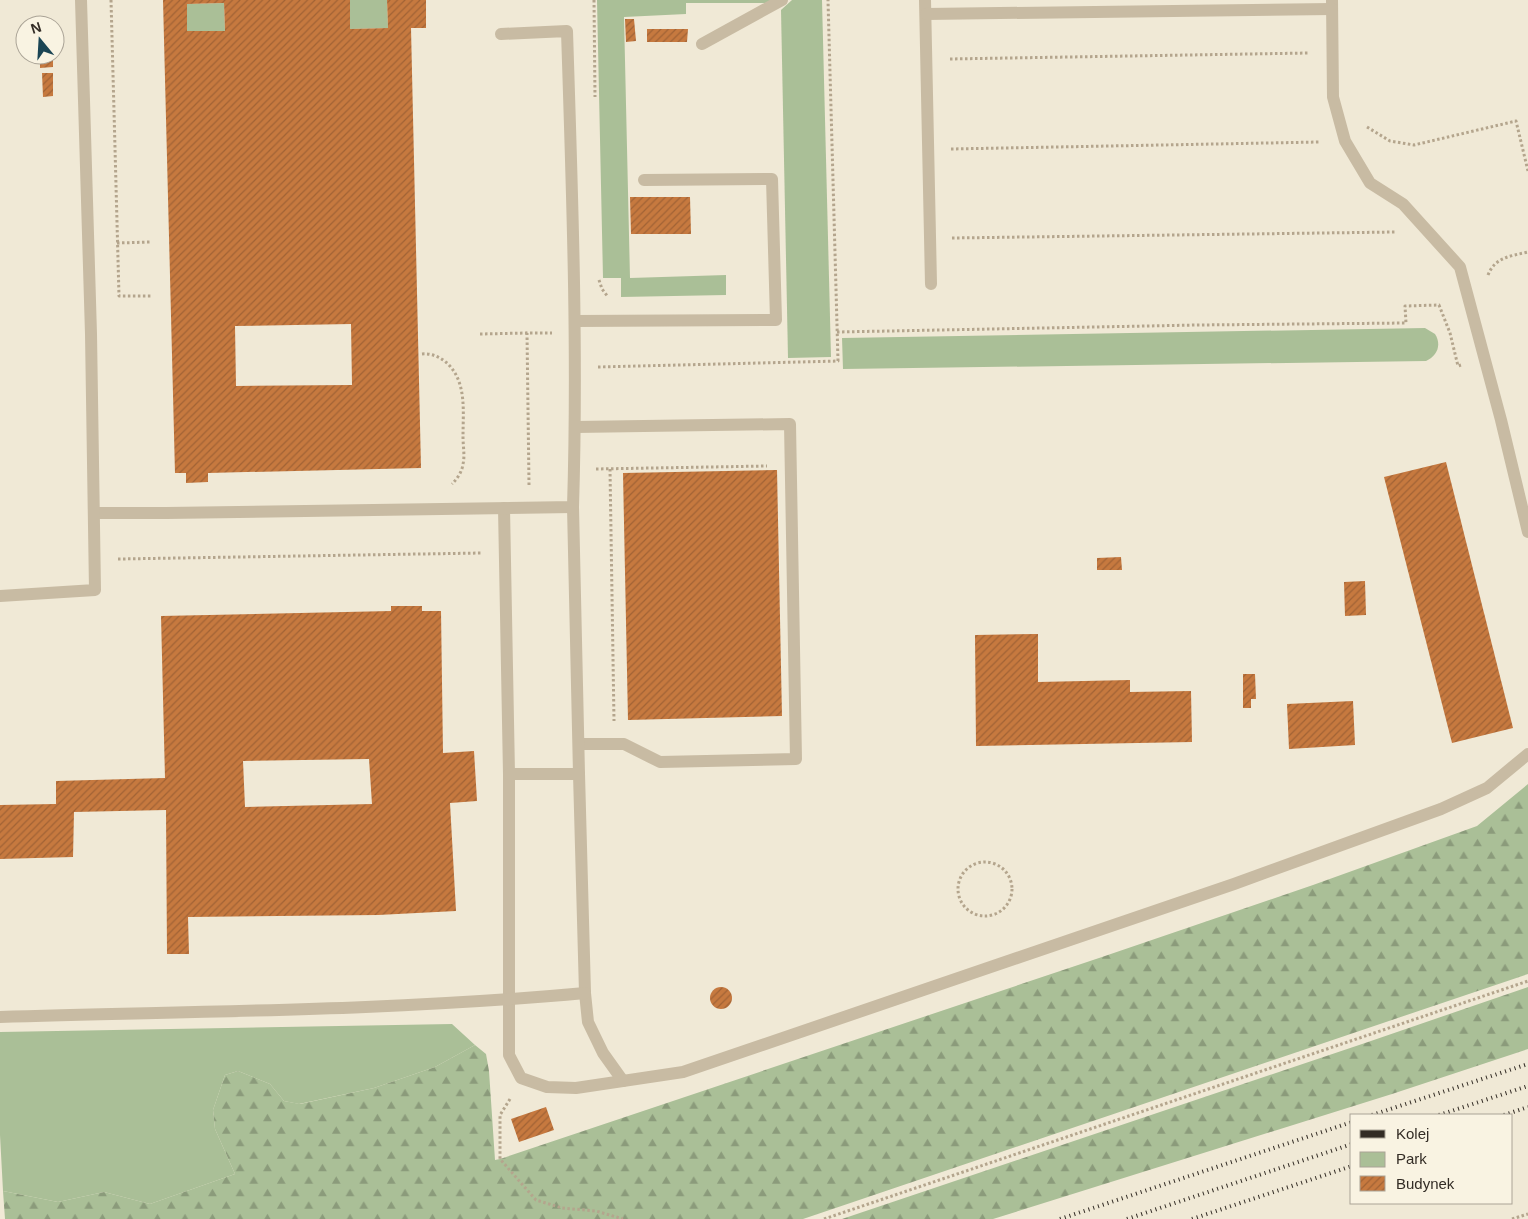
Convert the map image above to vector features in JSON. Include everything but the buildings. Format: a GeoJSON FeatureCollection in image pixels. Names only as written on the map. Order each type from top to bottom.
{"type":"FeatureCollection","features":[{"type":"Feature","properties":{"kind":"lane"},"geometry":{"type":"LineString","coordinates":[[0,596],[95,590],[91,334],[81,0]]}},
{"type":"Feature","properties":{"kind":"lane"},"geometry":{"type":"LineString","coordinates":[[702,44],[782,0]]}},
{"type":"Feature","properties":{"kind":"lane"},"geometry":{"type":"LineString","coordinates":[[925,0],[931,284]]}},
{"type":"Feature","properties":{"kind":"lane"},"geometry":{"type":"LineString","coordinates":[[926,14],[1332,4],[1333,97],[1345,142],[1370,183],[1403,204],[1460,267],[1528,532]]}},
{"type":"Feature","properties":{"kind":"lane"},"geometry":{"type":"LineString","coordinates":[[502,34],[567,30],[575,327],[573,506],[584,993],[588,1022],[603,1053],[623,1081]]}},
{"type":"Feature","properties":{"kind":"lane"},"geometry":{"type":"LineString","coordinates":[[575,327],[776,320],[772,179],[644,180]]}},
{"type":"Feature","properties":{"kind":"lane"},"geometry":{"type":"LineString","coordinates":[[575,427],[790,424],[796,759],[660,762],[624,744],[579,744]]}},
{"type":"Feature","properties":{"kind":"lane"},"geometry":{"type":"LineString","coordinates":[[94,513],[573,506]]}},
{"type":"Feature","properties":{"kind":"lane"},"geometry":{"type":"LineString","coordinates":[[504,508],[509,774],[510,1055],[521,1078],[548,1087],[576,1088],[683,1072],[1288,864],[1441,809],[1487,788],[1528,754]]}},
{"type":"Feature","properties":{"kind":"lane"},"geometry":{"type":"LineString","coordinates":[[509,774],[579,774]]}},
{"type":"Feature","properties":{"kind":"lane"},"geometry":{"type":"LineString","coordinates":[[0,1017],[417,1006],[584,993]]}},
{"type":"Feature","properties":{"kind":"path"},"geometry":{"type":"LineString","coordinates":[[111,0],[119,296],[152,296]]}},
{"type":"Feature","properties":{"kind":"path"},"geometry":{"type":"LineString","coordinates":[[594,0],[596,99]]}},
{"type":"Feature","properties":{"kind":"path"},"geometry":{"type":"LineString","coordinates":[[575,367],[838,361],[828,0]]}},
{"type":"Feature","properties":{"kind":"path"},"geometry":{"type":"LineString","coordinates":[[927,60],[1332,53]]}},
{"type":"Feature","properties":{"kind":"path"},"geometry":{"type":"LineString","coordinates":[[928,150],[1345,142],[1367,127],[1390,141],[1414,145],[1516,121],[1528,171]]}},
{"type":"Feature","properties":{"kind":"path"},"geometry":{"type":"LineString","coordinates":[[947,238],[1380,232],[1429,233]]}},
{"type":"Feature","properties":{"kind":"path"},"geometry":{"type":"LineString","coordinates":[[117,243],[151,242]]}},
{"type":"Feature","properties":{"kind":"path"},"geometry":{"type":"LineString","coordinates":[[598,278],[609,298],[616,299]]}},
{"type":"Feature","properties":{"kind":"path"},"geometry":{"type":"LineString","coordinates":[[837,332],[1406,323],[1404,306],[1439,305],[1450,333],[1458,366],[1484,358]]}},
{"type":"Feature","properties":{"kind":"path"},"geometry":{"type":"LineString","coordinates":[[480,334],[527,333],[575,327]]}},
{"type":"Feature","properties":{"kind":"path"},"geometry":{"type":"LineString","coordinates":[[527,333],[530,507]]}},
{"type":"Feature","properties":{"kind":"path"},"geometry":{"type":"LineString","coordinates":[[422,354],[428,353],[442,359],[459,380],[463,401],[463,466],[459,477],[450,486]]}},
{"type":"Feature","properties":{"kind":"path"},"geometry":{"type":"LineString","coordinates":[[602,469],[790,466]]}},
{"type":"Feature","properties":{"kind":"path"},"geometry":{"type":"LineString","coordinates":[[610,469],[615,744]]}},
{"type":"Feature","properties":{"kind":"path"},"geometry":{"type":"LineString","coordinates":[[94,559],[504,552]]}},
{"type":"Feature","properties":{"kind":"path"},"geometry":{"type":"LineString","coordinates":[[985,862],[996,864],[1006,872],[1012,884],[1011,896],[1005,908],[994,915],[983,916],[971,913],[962,905],[958,894],[958,882],[964,872],[973,865],[985,862]]}},
{"type":"Feature","properties":{"kind":"path"},"geometry":{"type":"LineString","coordinates":[[824,1219],[1528,981]]}},
{"type":"Feature","properties":{"kind":"path"},"geometry":{"type":"LineString","coordinates":[[521,1078],[500,1115],[500,1159],[505,1166],[536,1200],[562,1208],[596,1211],[623,1219]]}},
{"type":"Feature","properties":{"kind":"path"},"geometry":{"type":"LineString","coordinates":[[1512,1219],[1528,1214]]}},
{"type":"Feature","properties":{"kind":"green space"},"geometry":{"type":"Polygon","coordinates":[[[350,0],[387,0],[388,28],[350,29],[350,0]]]}},
{"type":"Feature","properties":{"kind":"green space"},"geometry":{"type":"Polygon","coordinates":[[[597,0],[774,0],[770,3],[686,3],[686,14],[624,17],[630,278],[726,275],[726,295],[621,297],[621,278],[603,278],[597,0]]]}},
{"type":"Feature","properties":{"kind":"green space"},"geometry":{"type":"Polygon","coordinates":[[[792,0],[822,0],[831,357],[788,358],[781,10],[792,0]]]}},
{"type":"Feature","properties":{"kind":"green space"},"geometry":{"type":"Polygon","coordinates":[[[224,3],[225,31],[187,31],[187,4],[224,3]]]}},
{"type":"Feature","properties":{"kind":"green space"},"geometry":{"type":"Polygon","coordinates":[[[1425,328],[1435,334],[1438,342],[1436,353],[1426,361],[843,369],[842,338],[1425,328]]]}},
{"type":"Feature","properties":{"kind":"green space"},"geometry":{"type":"Polygon","coordinates":[[[1528,784],[1528,974],[803,1219],[5,1219],[3,1191],[58,1202],[104,1192],[150,1204],[235,1174],[215,1129],[213,1110],[225,1075],[238,1071],[270,1084],[284,1101],[300,1104],[374,1088],[435,1067],[475,1045],[486,1054],[489,1071],[495,1160],[500,1159],[1102,957],[1313,885],[1477,826],[1528,784]]]}},
{"type":"Feature","properties":{"kind":"green space"},"geometry":{"type":"Polygon","coordinates":[[[1528,987],[1528,1049],[1392,1094],[993,1219],[842,1219],[1368,1042],[1528,987]]]}},
{"type":"Feature","properties":{"kind":"green space"},"geometry":{"type":"Polygon","coordinates":[[[452,1024],[475,1045],[435,1067],[374,1088],[299,1104],[284,1101],[270,1084],[238,1071],[225,1075],[213,1110],[215,1129],[235,1174],[150,1204],[104,1192],[58,1202],[3,1191],[0,1135],[0,1032],[452,1024]]]}},
{"type":"Feature","properties":{"kind":"railway"},"geometry":{"type":"LineString","coordinates":[[1375,1114],[1528,1064]]}},
{"type":"Feature","properties":{"kind":"railway"},"geometry":{"type":"LineString","coordinates":[[1442,1114],[1528,1086]]}},
{"type":"Feature","properties":{"kind":"railway"},"geometry":{"type":"LineString","coordinates":[[1507,1114],[1528,1107]]}},
{"type":"Feature","properties":{"kind":"railway"},"geometry":{"type":"LineString","coordinates":[[1060,1219],[1350,1123]]}},
{"type":"Feature","properties":{"kind":"railway"},"geometry":{"type":"LineString","coordinates":[[1127,1219],[1350,1145]]}},
{"type":"Feature","properties":{"kind":"railway"},"geometry":{"type":"LineString","coordinates":[[1192,1219],[1350,1167]]}}]}
